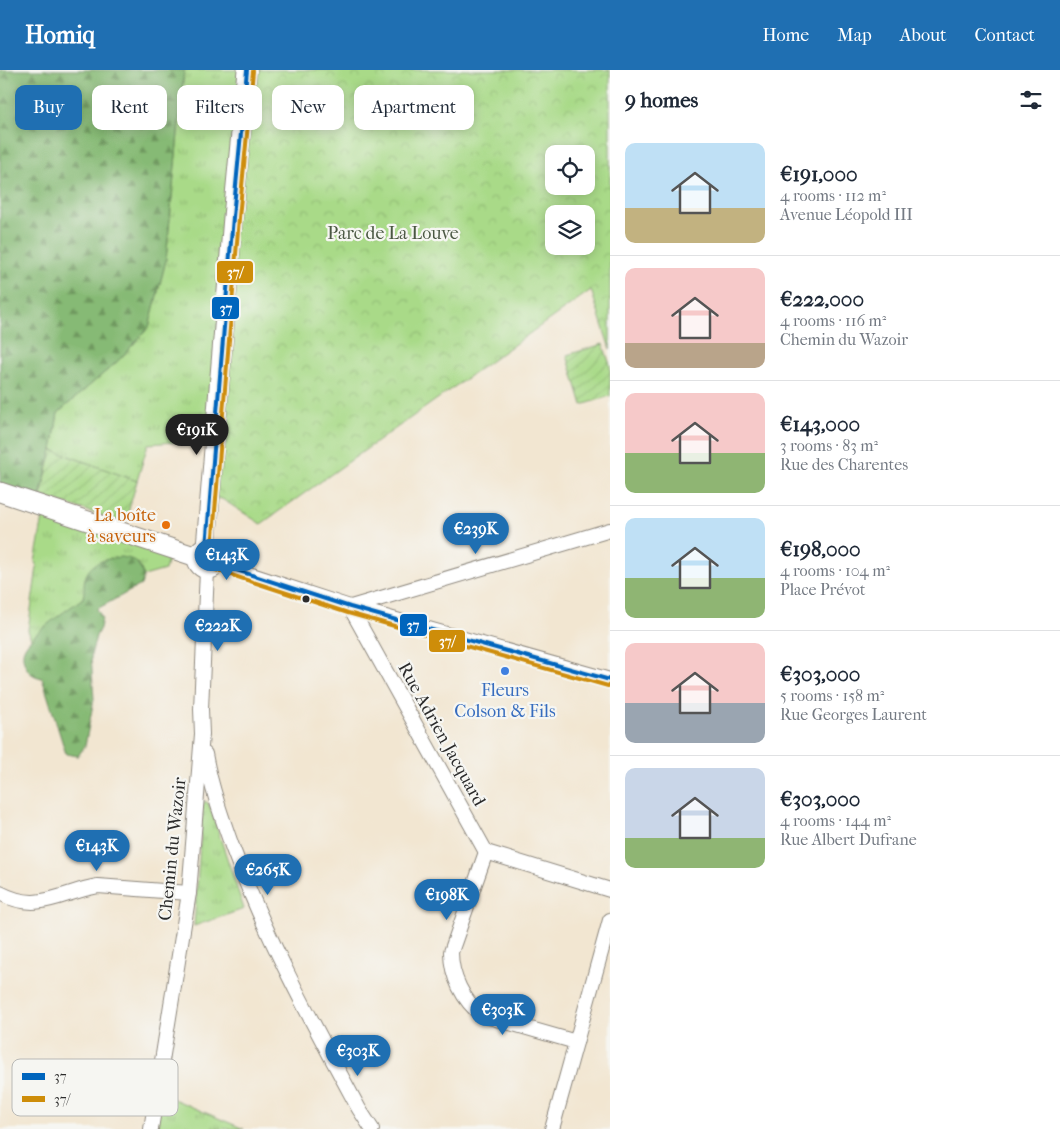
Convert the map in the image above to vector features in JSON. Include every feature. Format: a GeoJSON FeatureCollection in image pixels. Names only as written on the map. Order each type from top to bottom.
{"type":"FeatureCollection","features":[{"type":"Feature","properties":{"kind":"street"},"geometry":{"type":"LineString","coordinates":[[207,559],[233,217],[247,70]]}},
{"type":"Feature","properties":{"kind":"street"},"geometry":{"type":"LineString","coordinates":[[0,492],[350,607],[610,680]]}},
{"type":"Feature","properties":{"kind":"street"},"geometry":{"type":"LineString","coordinates":[[350,607],[610,530]]}},
{"type":"Feature","properties":{"kind":"street","name":"Chemin du Wazoir"},"geometry":{"type":"LineString","coordinates":[[162,1059],[189,893],[202,734],[200,708],[207,559]]}},
{"type":"Feature","properties":{"kind":"street","name":"Rue Adrien Jacquard"},"geometry":{"type":"LineString","coordinates":[[350,607],[486,852]]}},
{"type":"Feature","properties":{"kind":"street"},"geometry":{"type":"LineString","coordinates":[[202,734],[206,762],[218,806],[259,913],[287,974],[354,1100],[372,1129]]}},
{"type":"Feature","properties":{"kind":"street"},"geometry":{"type":"LineString","coordinates":[[576,1042],[482,1015],[474,1010],[461,988],[451,964],[452,952],[486,852],[610,890]]}},
{"type":"Feature","properties":{"kind":"street"},"geometry":{"type":"LineString","coordinates":[[0,893],[14,899],[38,902],[48,901],[98,886],[189,893]]}},
{"type":"Feature","properties":{"kind":"street"},"geometry":{"type":"LineString","coordinates":[[552,1129],[610,920]]}},
{"type":"Feature","properties":{"kind":"street","name":"Chemin du Wazoir"},"geometry":{"type":"LineString","coordinates":[[151,1129],[153,1116]]}},
{"type":"Feature","properties":{"kind":"green space"},"geometry":{"type":"Polygon","coordinates":[[[0,70],[184,70],[183,85],[177,85],[178,130],[166,260],[149,327],[119,360],[58,413],[52,450],[38,504],[0,492],[0,70]]]}},
{"type":"Feature","properties":{"kind":"green space"},"geometry":{"type":"Polygon","coordinates":[[[184,70],[247,70],[246,85],[183,85],[184,70]]]}},
{"type":"Feature","properties":{"kind":"green space","name":"Parc de La Louve"},"geometry":{"type":"Polygon","coordinates":[[[247,70],[610,70],[610,349],[591,290],[261,524],[222,499],[210,497],[242,130],[262,130],[262,85],[246,85],[247,70]]]}},
{"type":"Feature","properties":{"kind":"green space"},"geometry":{"type":"Polygon","coordinates":[[[178,130],[242,130],[215,439],[148,444],[137,481],[52,450],[58,413],[119,360],[149,327],[166,260],[178,130]]]}},
{"type":"Feature","properties":{"kind":"green space"},"geometry":{"type":"Polygon","coordinates":[[[603,344],[610,365],[610,396],[582,405],[567,355],[603,344]]]}},
{"type":"Feature","properties":{"kind":"green space"},"geometry":{"type":"Polygon","coordinates":[[[52,450],[137,481],[125,523],[41,496],[52,450]]]}},
{"type":"Feature","properties":{"kind":"green space"},"geometry":{"type":"Polygon","coordinates":[[[45,506],[171,548],[165,570],[144,576],[138,563],[85,579],[83,598],[31,639],[28,630],[37,567],[35,562],[45,506]]]}},
{"type":"Feature","properties":{"kind":"green space"},"geometry":{"type":"Polygon","coordinates":[[[121,557],[136,562],[144,576],[141,585],[97,609],[102,618],[91,655],[94,699],[85,746],[78,756],[66,754],[42,678],[29,672],[24,661],[23,651],[27,643],[41,629],[83,598],[85,578],[95,564],[121,557]]]}},
{"type":"Feature","properties":{"kind":"green space"},"geometry":{"type":"Polygon","coordinates":[[[205,801],[209,804],[244,909],[194,926],[203,804],[205,801]]]}},
{"type":"Feature","properties":{"kind":"green space"},"geometry":{"type":"Polygon","coordinates":[[[178,1101],[244,1129],[151,1129],[153,1116],[178,1116],[178,1101]]]}},
{"type":"Feature","properties":{"kind":"transit line","name":"37"},"geometry":{"type":"LineString","coordinates":[[206,547],[247,70]]}},
{"type":"Feature","properties":{"kind":"transit line","name":"37/"},"geometry":{"type":"LineString","coordinates":[[212,548],[253,71]]}},
{"type":"Feature","properties":{"kind":"transit line","name":"37"},"geometry":{"type":"LineString","coordinates":[[218,564],[350,607],[610,680]]}},
{"type":"Feature","properties":{"kind":"transit line","name":"37/"},"geometry":{"type":"LineString","coordinates":[[216,570],[348,613],[608,686]]}},
{"type":"Feature","properties":{"kind":"place","name":"La boîte à saveurs"},"geometry":{"type":"Point","coordinates":[166,525]}},
{"type":"Feature","properties":{"kind":"place","name":"Fleurs Colson & Fils"},"geometry":{"type":"Point","coordinates":[505,671]}}]}
